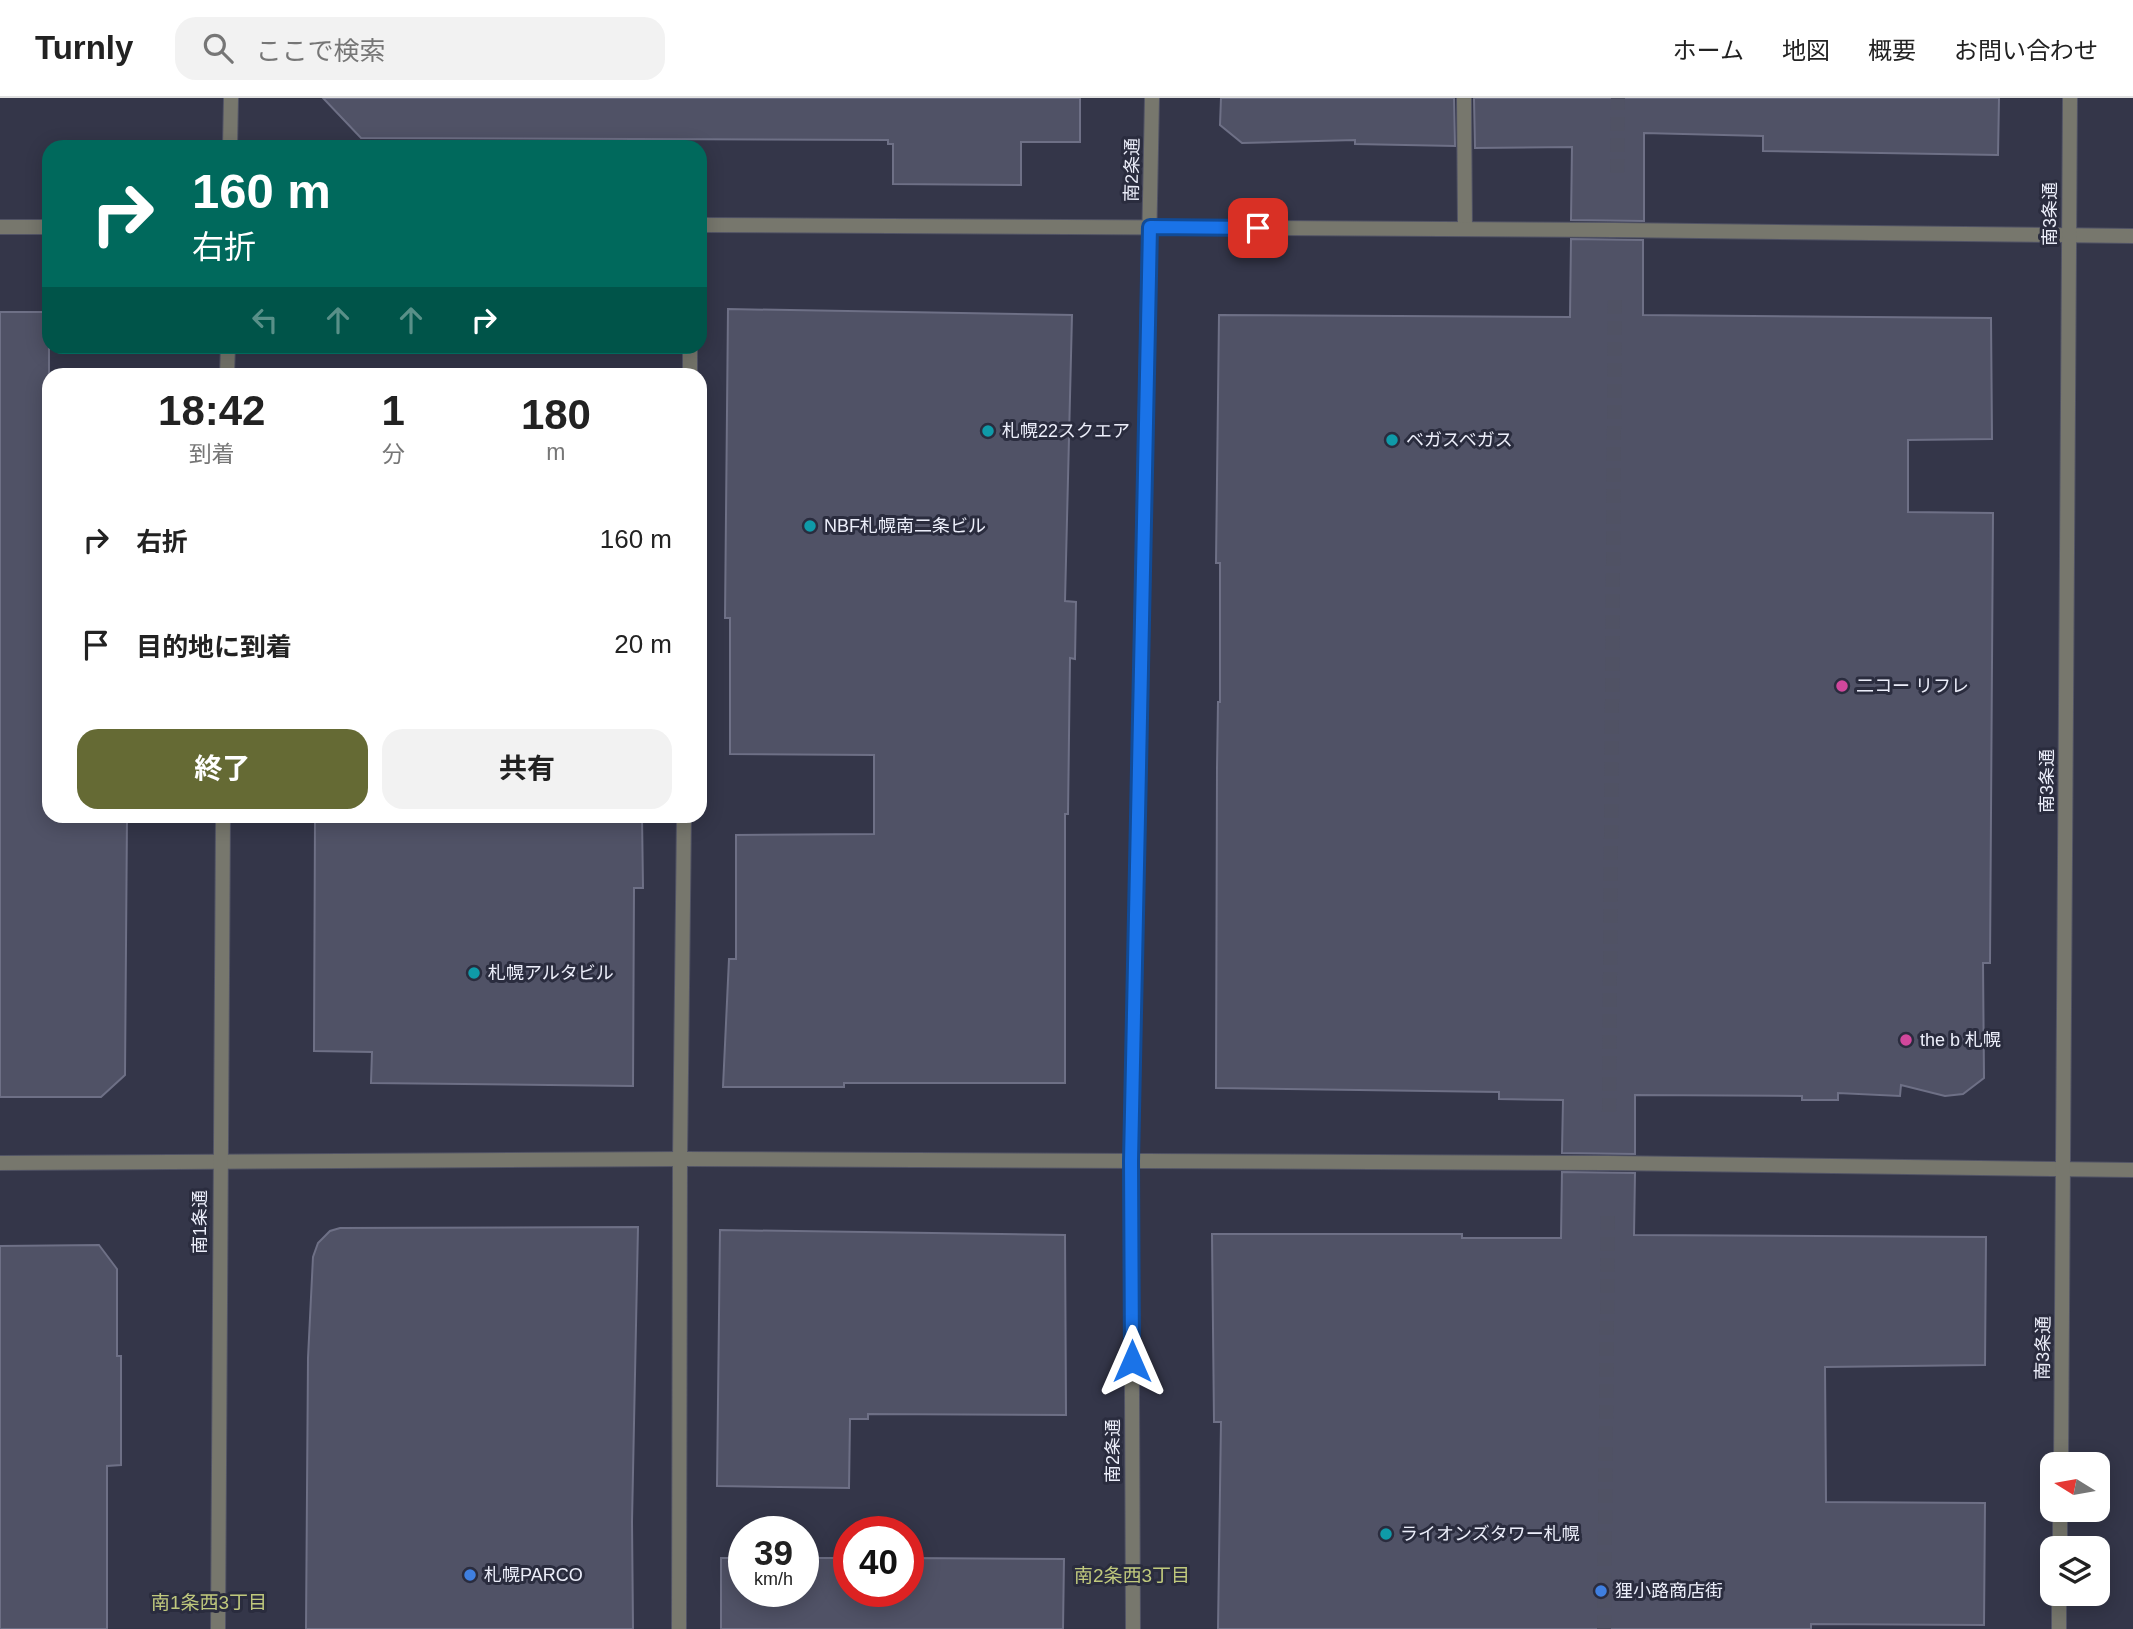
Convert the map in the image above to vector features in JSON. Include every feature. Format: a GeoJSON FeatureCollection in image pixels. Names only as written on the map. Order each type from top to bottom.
{"type":"FeatureCollection","features":[{"type":"Feature","properties":{"kind":"street"},"geometry":{"type":"LineString","coordinates":[[230,140],[231,98]]}},
{"type":"Feature","properties":{"kind":"street","name":"南2条通"},"geometry":{"type":"LineString","coordinates":[[1133,1629],[1131,1161],[1152,98]]}},
{"type":"Feature","properties":{"kind":"street"},"geometry":{"type":"LineString","coordinates":[[1464,98],[1465,229]]}},
{"type":"Feature","properties":{"kind":"street","name":"南3条通"},"geometry":{"type":"LineString","coordinates":[[2061,1452],[2070,98]]}},
{"type":"Feature","properties":{"kind":"street"},"geometry":{"type":"LineString","coordinates":[[707,225],[2133,236]]}},
{"type":"Feature","properties":{"kind":"street"},"geometry":{"type":"LineString","coordinates":[[0,227],[42,227]]}},
{"type":"Feature","properties":{"kind":"street","name":"南1条通"},"geometry":{"type":"LineString","coordinates":[[218,1629],[223,823]]}},
{"type":"Feature","properties":{"kind":"street"},"geometry":{"type":"LineString","coordinates":[[679,1629],[684,823]]}},
{"type":"Feature","properties":{"kind":"street"},"geometry":{"type":"LineString","coordinates":[[0,1163],[680,1159],[1609,1163],[2133,1170]]}},
{"type":"Feature","properties":{"kind":"street"},"geometry":{"type":"LineString","coordinates":[[2059,1606],[2059,1629]]}},
{"type":"Feature","properties":{"kind":"building"},"geometry":{"type":"Polygon","coordinates":[[[323,98],[1080,98],[1080,142],[1021,142],[1021,185],[893,184],[893,144],[888,144],[888,140],[361,138],[323,98]]]}},
{"type":"Feature","properties":{"kind":"building"},"geometry":{"type":"Polygon","coordinates":[[[1221,98],[1454,98],[1455,146],[1355,144],[1355,140],[1242,143],[1220,125],[1221,98]]]}},
{"type":"Feature","properties":{"kind":"building"},"geometry":{"type":"Polygon","coordinates":[[[1474,98],[1999,98],[1998,155],[1763,151],[1763,136],[1644,133],[1644,221],[1571,220],[1572,147],[1475,148],[1474,98]]]}},
{"type":"Feature","properties":{"kind":"building"},"geometry":{"type":"Polygon","coordinates":[[[1571,239],[1643,240],[1643,315],[1991,318],[1992,439],[1908,440],[1908,512],[1993,513],[1990,963],[1983,963],[1984,1078],[1963,1094],[1945,1096],[1901,1085],[1900,1096],[1838,1093],[1838,1100],[1802,1100],[1802,1096],[1635,1095],[1635,1154],[1562,1153],[1563,1100],[1499,1099],[1499,1092],[1216,1088],[1217,768],[1220,702],[1220,563],[1216,563],[1219,315],[1570,317],[1571,239]]]}},
{"type":"Feature","properties":{"kind":"building"},"geometry":{"type":"Polygon","coordinates":[[[728,309],[1072,315],[1065,601],[1076,602],[1075,659],[1070,658],[1068,814],[1065,814],[1065,1083],[844,1083],[844,1087],[723,1087],[729,959],[736,959],[736,835],[874,834],[874,755],[730,754],[730,618],[725,618],[728,309]]]}},
{"type":"Feature","properties":{"kind":"building"},"geometry":{"type":"Polygon","coordinates":[[[0,312],[42,312],[42,354],[49,354],[49,368],[42,368],[42,823],[127,823],[125,1075],[101,1097],[0,1097],[0,312]]]}},
{"type":"Feature","properties":{"kind":"building","name":"札幌アルタビル"},"geometry":{"type":"Polygon","coordinates":[[[315,823],[642,823],[643,888],[634,888],[633,1086],[371,1083],[372,1052],[314,1051],[315,823]]]}},
{"type":"Feature","properties":{"kind":"building"},"geometry":{"type":"Polygon","coordinates":[[[1562,1172],[1635,1173],[1634,1235],[1986,1237],[1985,1365],[1825,1367],[1826,1502],[1985,1503],[1984,1625],[1811,1624],[1811,1629],[1218,1629],[1221,1422],[1214,1422],[1212,1234],[1462,1234],[1462,1238],[1561,1238],[1562,1172]]]}},
{"type":"Feature","properties":{"kind":"building"},"geometry":{"type":"Polygon","coordinates":[[[638,1227],[632,1522],[633,1629],[306,1629],[308,1358],[313,1257],[318,1243],[330,1231],[340,1228],[638,1227]]]}},
{"type":"Feature","properties":{"kind":"building"},"geometry":{"type":"Polygon","coordinates":[[[720,1230],[1065,1235],[1066,1415],[868,1414],[868,1419],[850,1419],[849,1488],[717,1486],[720,1230]]]}},
{"type":"Feature","properties":{"kind":"building"},"geometry":{"type":"Polygon","coordinates":[[[99,1245],[117,1269],[117,1356],[121,1356],[121,1465],[107,1466],[107,1629],[0,1629],[0,1246],[99,1245]]]}},
{"type":"Feature","properties":{"kind":"building"},"geometry":{"type":"Polygon","coordinates":[[[721,1558],[728,1558],[728,1607],[819,1607],[819,1558],[833,1558],[833,1607],[924,1607],[924,1558],[1064,1559],[1063,1629],[721,1629],[721,1558]]]}},
{"type":"Feature","properties":{"kind":"tunnel"},"geometry":{"type":"LineString","coordinates":[[1617,173],[1618,98]]}},
{"type":"Feature","properties":{"kind":"tunnel"},"geometry":{"type":"LineString","coordinates":[[1609,1112],[1615,293]]}},
{"type":"Feature","properties":{"kind":"tunnel"},"geometry":{"type":"LineString","coordinates":[[1604,1629],[1608,1212]]}},
{"type":"Feature","properties":{"kind":"place","name":"札幌22スクエア"},"geometry":{"type":"Point","coordinates":[988,431]}},
{"type":"Feature","properties":{"kind":"place","name":"ベガスベガス"},"geometry":{"type":"Point","coordinates":[1392,440]}},
{"type":"Feature","properties":{"kind":"place","name":"NBF札幌南二条ビル"},"geometry":{"type":"Point","coordinates":[810,526]}},
{"type":"Feature","properties":{"kind":"place","name":"二コー リフレ"},"geometry":{"type":"Point","coordinates":[1842,686]}},
{"type":"Feature","properties":{"kind":"place","name":"札幌アルタビル"},"geometry":{"type":"Point","coordinates":[474,973]}},
{"type":"Feature","properties":{"kind":"place","name":"the b 札幌"},"geometry":{"type":"Point","coordinates":[1906,1040]}},
{"type":"Feature","properties":{"kind":"place","name":"ライオンズタワー札幌"},"geometry":{"type":"Point","coordinates":[1386,1534]}},
{"type":"Feature","properties":{"kind":"place","name":"札幌PARCO"},"geometry":{"type":"Point","coordinates":[470,1575]}},
{"type":"Feature","properties":{"kind":"place","name":"狸小路商店街"},"geometry":{"type":"Point","coordinates":[1601,1591]}},
{"type":"Feature","properties":{"kind":"district","name":"南2条西3丁目"},"geometry":{"type":"Point","coordinates":[1132,1575]}},
{"type":"Feature","properties":{"kind":"district","name":"南1条西3丁目"},"geometry":{"type":"Point","coordinates":[209,1602]}},
{"type":"Feature","properties":{"kind":"route"},"geometry":{"type":"LineString","coordinates":[[1132,1361],[1131,1161],[1150,227],[1258,228]]}}]}
